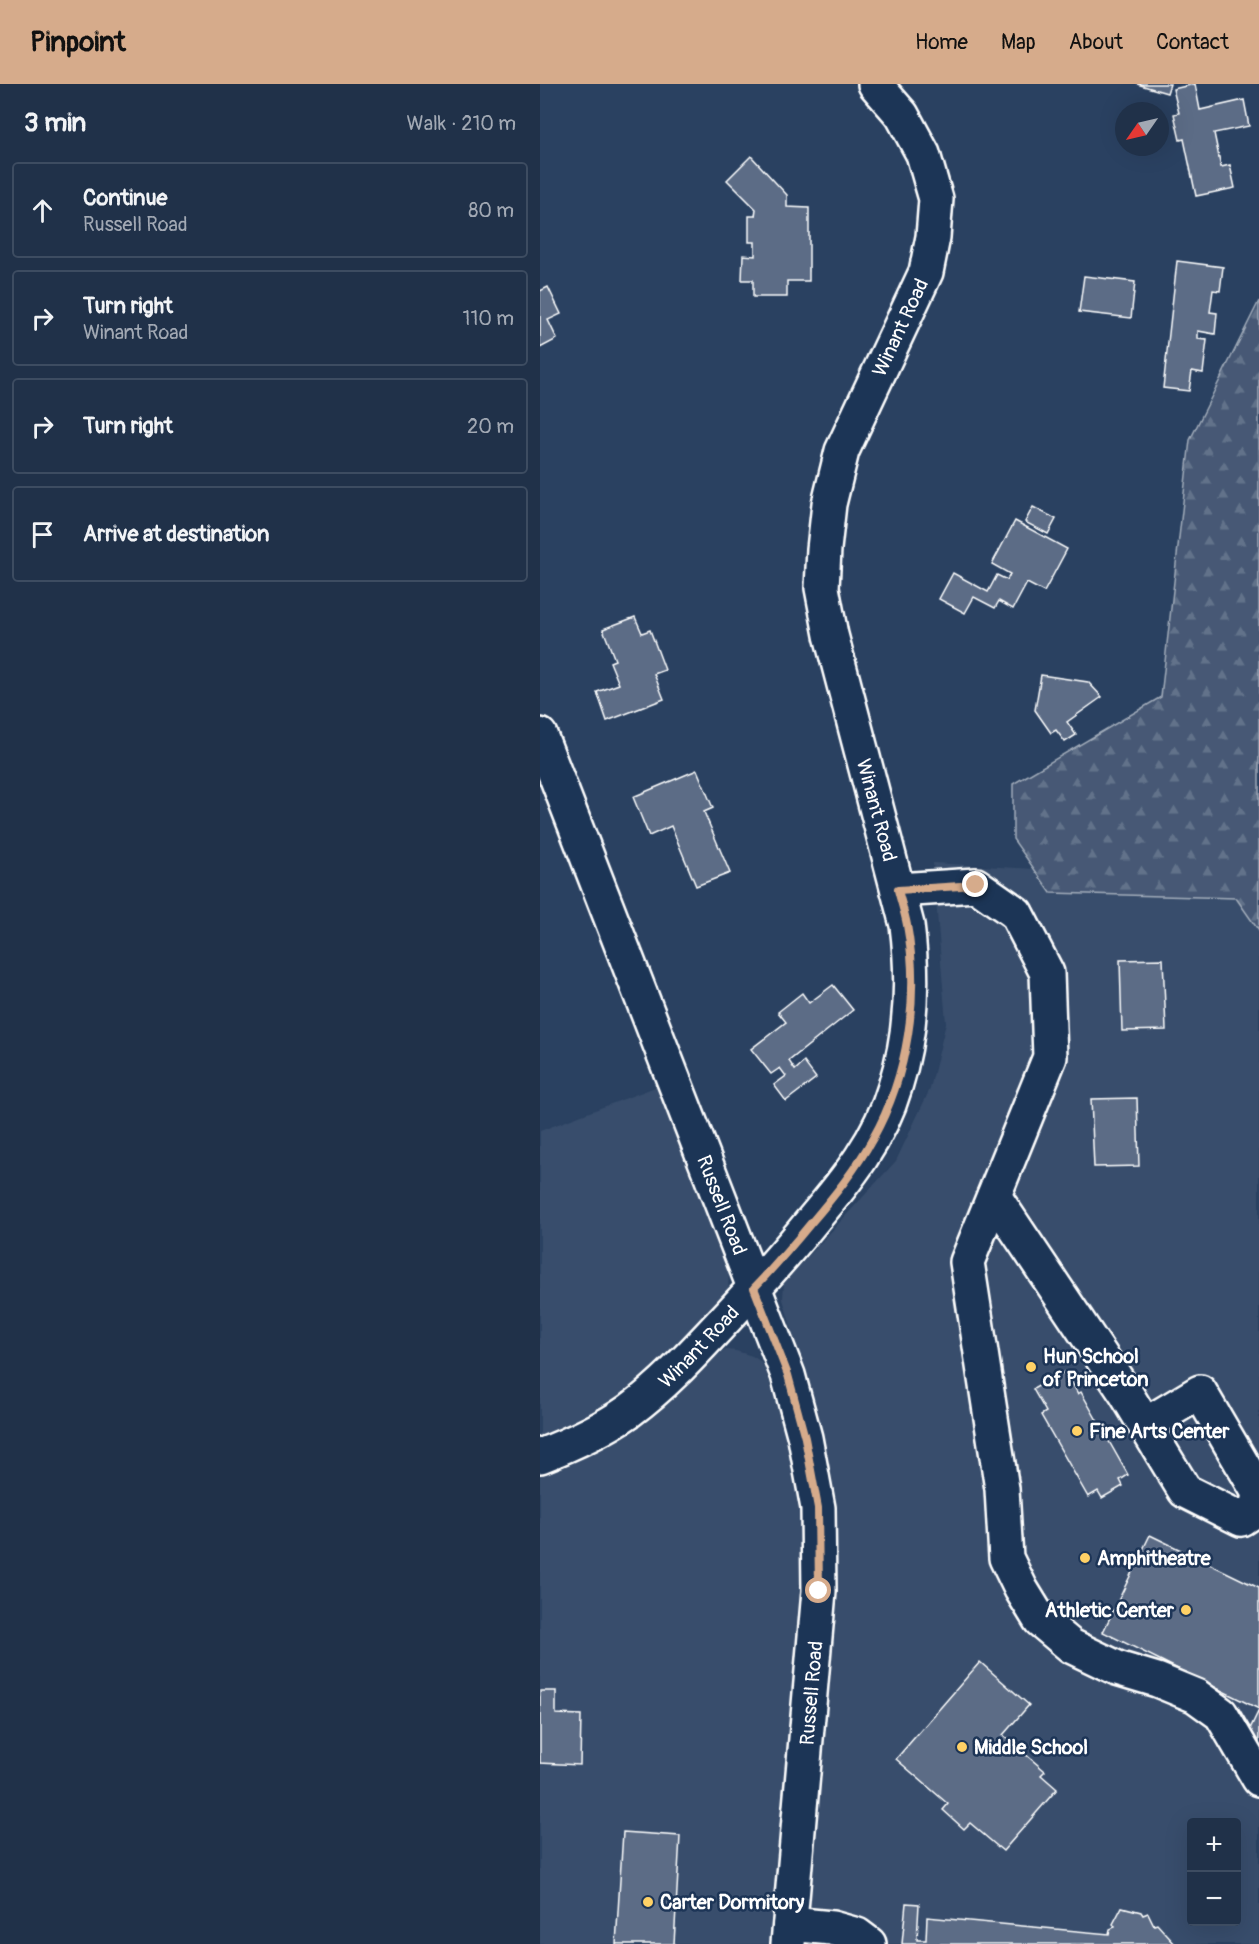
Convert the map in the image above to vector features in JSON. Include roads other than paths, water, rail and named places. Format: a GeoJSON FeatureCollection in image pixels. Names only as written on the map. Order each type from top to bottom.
{"type":"FeatureCollection","features":[{"type":"Feature","properties":{"kind":"street","name":"Winant Road"},"geometry":{"type":"LineString","coordinates":[[540,1456],[583,1438],[628,1412],[669,1379],[775,1267],[850,1176],[874,1136],[895,1089],[906,1044],[911,1004],[911,958],[907,925],[831,635],[822,588],[829,504],[842,451],[926,272],[933,237],[936,199],[923,154],[902,115],[875,84]]}},
{"type":"Feature","properties":{"kind":"street","name":"Russell Road"},"geometry":{"type":"LineString","coordinates":[[540,735],[788,1375],[805,1438],[818,1508],[819,1591],[789,1934]]}},
{"type":"Feature","properties":{"kind":"street"},"geometry":{"type":"LineString","coordinates":[[898,890],[976,885],[1016,913],[1047,973],[1050,1057],[967,1262],[1002,1489],[1006,1558],[1040,1620],[1071,1646],[1117,1668],[1157,1680],[1205,1702],[1221,1714],[1259,1779]]}},
{"type":"Feature","properties":{"kind":"street"},"geometry":{"type":"LineString","coordinates":[[994,1196],[1091,1341],[1185,1491],[1241,1519],[1256,1509],[1259,1494],[1200,1392],[1145,1425]]}},
{"type":"Feature","properties":{"kind":"street"},"geometry":{"type":"LineString","coordinates":[[789,1934],[832,1928],[857,1935],[869,1944]]}},
{"type":"Feature","properties":{"kind":"place","name":"Hun School of Princeton"},"geometry":{"type":"Point","coordinates":[1031,1367]}},
{"type":"Feature","properties":{"kind":"place","name":"Fine Arts Center"},"geometry":{"type":"Point","coordinates":[1077,1431]}},
{"type":"Feature","properties":{"kind":"place","name":"Amphitheatre"},"geometry":{"type":"Point","coordinates":[1085,1558]}},
{"type":"Feature","properties":{"kind":"place","name":"Athletic Center"},"geometry":{"type":"Point","coordinates":[1186,1610]}},
{"type":"Feature","properties":{"kind":"place","name":"Middle School"},"geometry":{"type":"Point","coordinates":[962,1747]}},
{"type":"Feature","properties":{"kind":"place","name":"Carter Dormitory"},"geometry":{"type":"Point","coordinates":[648,1902]}}]}
